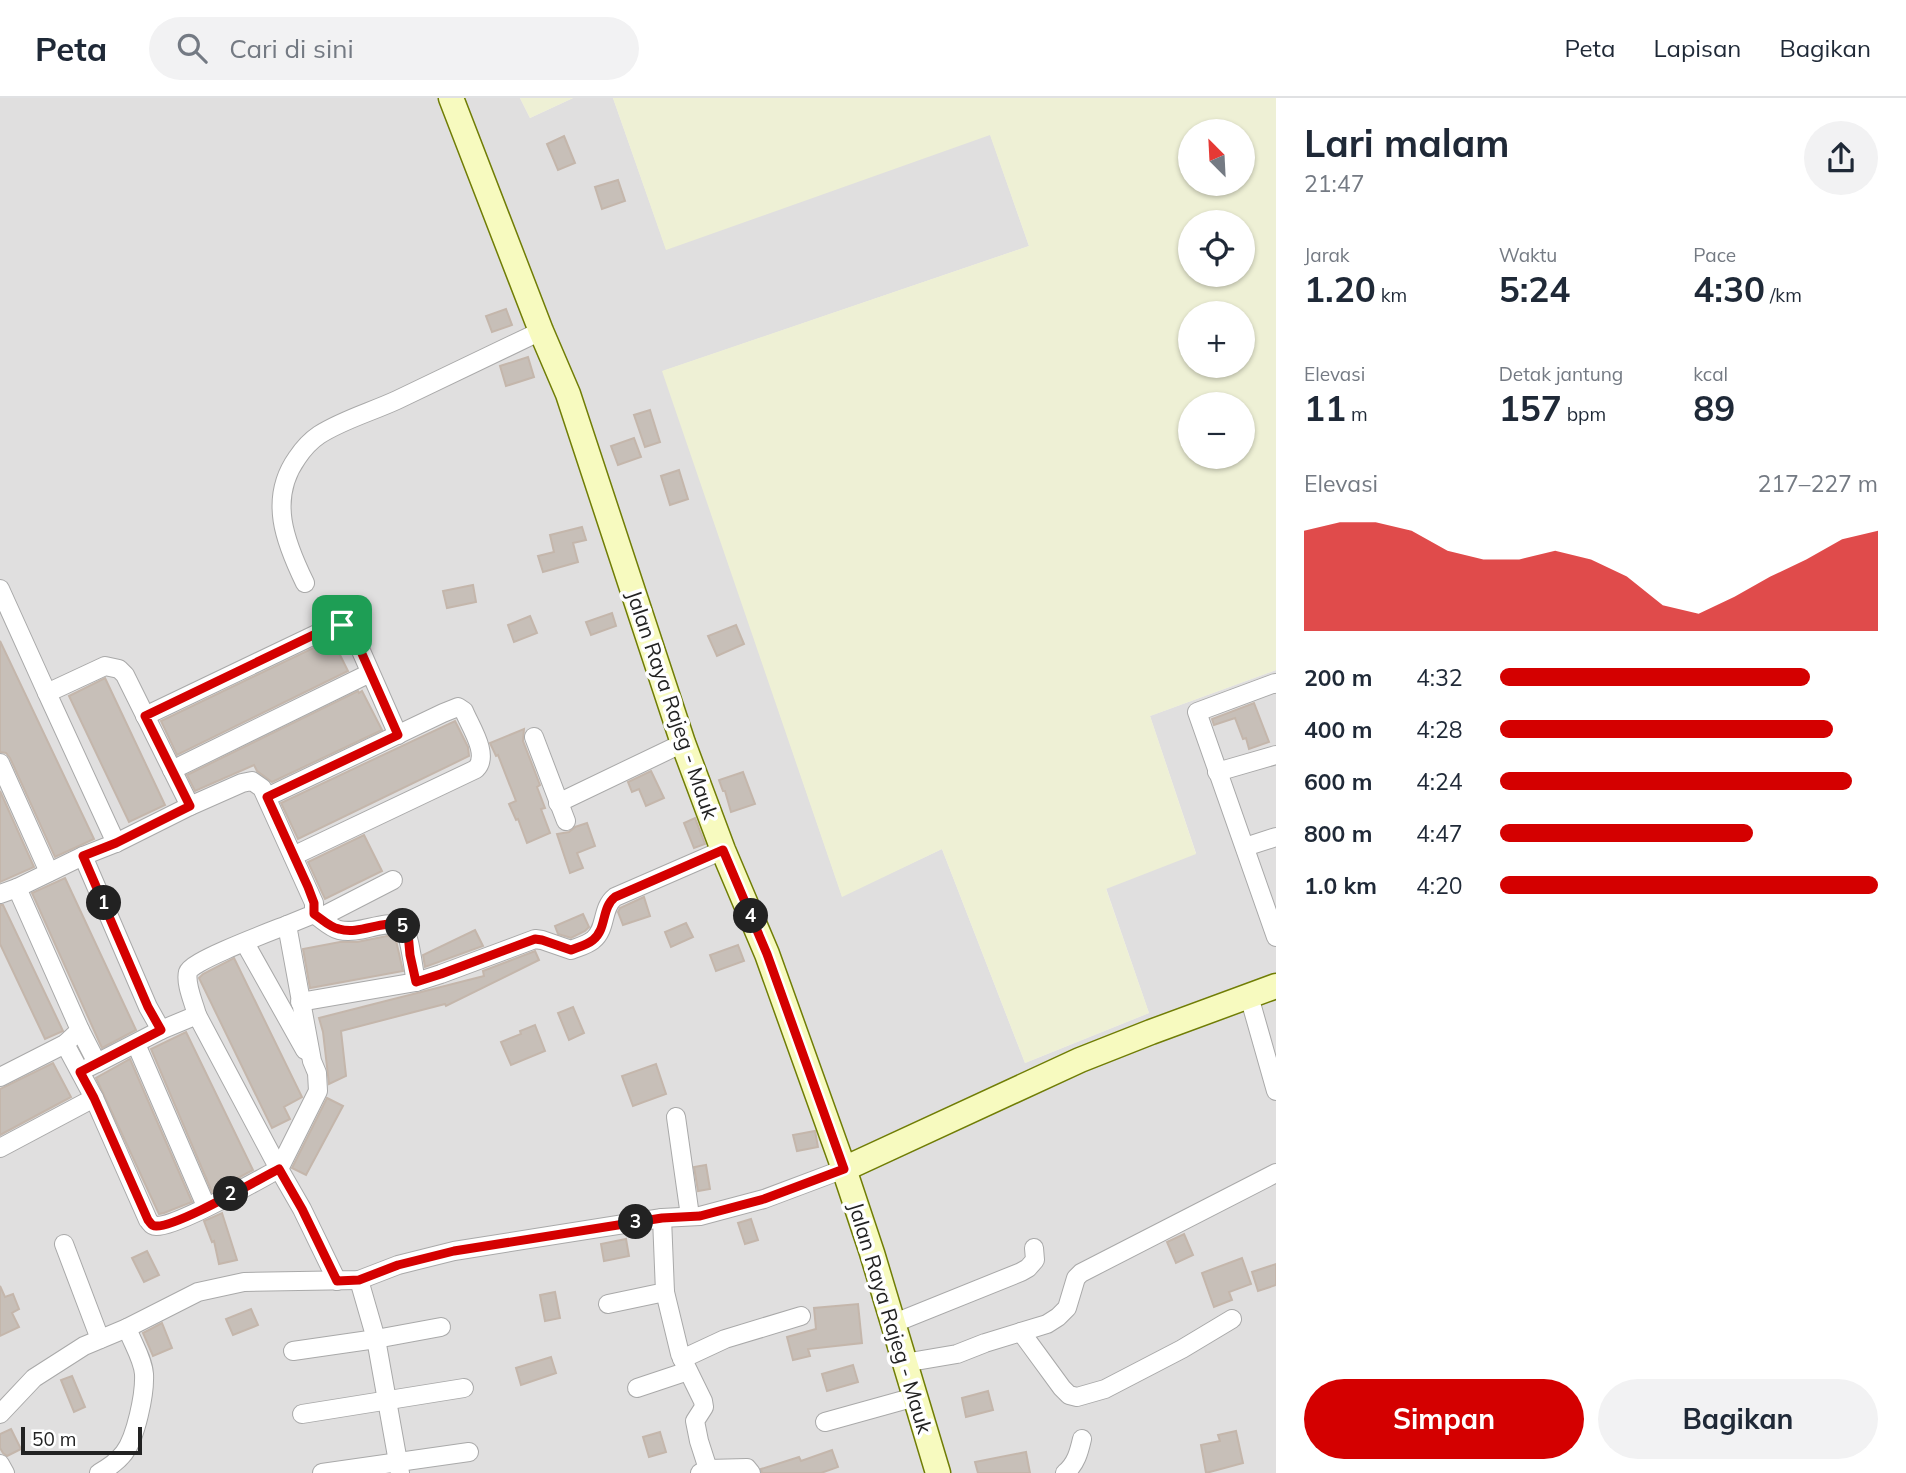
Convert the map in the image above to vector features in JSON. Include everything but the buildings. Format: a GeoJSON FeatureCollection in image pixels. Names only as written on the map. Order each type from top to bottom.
{"type":"FeatureCollection","features":[{"type":"Feature","properties":{"kind":"main road","name":"Jalan Raya Rajeg - Mauk"},"geometry":{"type":"LineString","coordinates":[[452,98],[541,331],[568,394],[683,743],[723,850],[767,954],[844,1169],[938,1473]]}},
{"type":"Feature","properties":{"kind":"main road"},"geometry":{"type":"LineString","coordinates":[[844,1169],[1080,1060],[1276,986]]}},
{"type":"Feature","properties":{"kind":"street"},"geometry":{"type":"LineString","coordinates":[[305,583],[291,555],[281,508],[282,488],[288,470],[309,442],[322,433],[379,409],[541,331]]}},
{"type":"Feature","properties":{"kind":"street"},"geometry":{"type":"LineString","coordinates":[[0,589],[116,843]]}},
{"type":"Feature","properties":{"kind":"street"},"geometry":{"type":"LineString","coordinates":[[145,716],[328,628],[346,625],[351,629],[398,735]]}},
{"type":"Feature","properties":{"kind":"street"},"geometry":{"type":"LineString","coordinates":[[47,693],[105,666],[119,669],[125,675],[190,806]]}},
{"type":"Feature","properties":{"kind":"street"},"geometry":{"type":"LineString","coordinates":[[172,770],[370,673]]}},
{"type":"Feature","properties":{"kind":"street"},"geometry":{"type":"LineString","coordinates":[[1276,684],[1197,712],[1245,847],[1272,910],[1276,937]]}},
{"type":"Feature","properties":{"kind":"street"},"geometry":{"type":"LineString","coordinates":[[267,797],[443,713],[460,707],[464,711],[482,754],[476,769],[293,856]]}},
{"type":"Feature","properties":{"kind":"street"},"geometry":{"type":"LineString","coordinates":[[534,737],[566,821]]}},
{"type":"Feature","properties":{"kind":"street"},"geometry":{"type":"LineString","coordinates":[[558,803],[683,743]]}},
{"type":"Feature","properties":{"kind":"street"},"geometry":{"type":"LineString","coordinates":[[1217,772],[1276,755]]}},
{"type":"Feature","properties":{"kind":"street"},"geometry":{"type":"LineString","coordinates":[[0,762],[49,872]]}},
{"type":"Feature","properties":{"kind":"street"},"geometry":{"type":"LineString","coordinates":[[0,894],[116,843],[190,806],[252,781],[262,788],[267,797],[308,887],[318,917],[331,926],[348,931],[391,924],[402,925],[408,933],[416,982]]}},
{"type":"Feature","properties":{"kind":"street"},"geometry":{"type":"LineString","coordinates":[[1245,847],[1276,837]]}},
{"type":"Feature","properties":{"kind":"street"},"geometry":{"type":"LineString","coordinates":[[300,1002],[416,982],[535,939],[571,950],[596,938],[610,901],[615,897],[723,850]]}},
{"type":"Feature","properties":{"kind":"street"},"geometry":{"type":"LineString","coordinates":[[83,856],[148,1007],[161,1030]]}},
{"type":"Feature","properties":{"kind":"street"},"geometry":{"type":"LineString","coordinates":[[337,1281],[302,1209],[197,1015],[188,970],[206,958],[287,925],[327,914],[393,880]]}},
{"type":"Feature","properties":{"kind":"street"},"geometry":{"type":"LineString","coordinates":[[17,888],[97,1063]]}},
{"type":"Feature","properties":{"kind":"street"},"geometry":{"type":"LineString","coordinates":[[65,1044],[94,1098],[152,1224],[157,1226],[184,1218],[279,1169],[318,1091],[317,1073],[300,1002],[287,925]]}},
{"type":"Feature","properties":{"kind":"street"},"geometry":{"type":"LineString","coordinates":[[245,943],[313,1061]]}},
{"type":"Feature","properties":{"kind":"street"},"geometry":{"type":"LineString","coordinates":[[1249,996],[1276,1091]]}},
{"type":"Feature","properties":{"kind":"street"},"geometry":{"type":"LineString","coordinates":[[80,1072],[161,1030],[197,1015]]}},
{"type":"Feature","properties":{"kind":"street"},"geometry":{"type":"LineString","coordinates":[[0,1077],[65,1044],[80,1030]]}},
{"type":"Feature","properties":{"kind":"street"},"geometry":{"type":"LineString","coordinates":[[136,1044],[206,1206]]}},
{"type":"Feature","properties":{"kind":"street"},"geometry":{"type":"LineString","coordinates":[[0,1148],[94,1098]]}},
{"type":"Feature","properties":{"kind":"street"},"geometry":{"type":"LineString","coordinates":[[676,1117],[690,1216]]}},
{"type":"Feature","properties":{"kind":"street"},"geometry":{"type":"LineString","coordinates":[[0,1414],[34,1378],[84,1346],[127,1328],[198,1292],[244,1282],[359,1280],[398,1265],[454,1251],[662,1218],[700,1216],[764,1199],[844,1169]]}},
{"type":"Feature","properties":{"kind":"street"},"geometry":{"type":"LineString","coordinates":[[904,1363],[957,1354],[1037,1328],[1058,1317],[1067,1308],[1076,1278],[1081,1273],[1276,1174]]}},
{"type":"Feature","properties":{"kind":"street"},"geometry":{"type":"LineString","coordinates":[[662,1218],[665,1292],[685,1365],[704,1407],[695,1421],[704,1471],[747,1468],[751,1473]]}},
{"type":"Feature","properties":{"kind":"street"},"geometry":{"type":"LineString","coordinates":[[64,1244],[100,1339]]}},
{"type":"Feature","properties":{"kind":"street"},"geometry":{"type":"LineString","coordinates":[[892,1324],[1021,1272],[1035,1260],[1034,1248]]}},
{"type":"Feature","properties":{"kind":"street"},"geometry":{"type":"LineString","coordinates":[[359,1280],[376,1339],[399,1467]]}},
{"type":"Feature","properties":{"kind":"street"},"geometry":{"type":"LineString","coordinates":[[608,1304],[665,1292]]}},
{"type":"Feature","properties":{"kind":"street"},"geometry":{"type":"LineString","coordinates":[[636,1388],[685,1365],[725,1339],[800,1316]]}},
{"type":"Feature","properties":{"kind":"street"},"geometry":{"type":"LineString","coordinates":[[1021,1332],[1062,1388],[1069,1395],[1077,1397],[1105,1389],[1182,1349],[1232,1319]]}},
{"type":"Feature","properties":{"kind":"street"},"geometry":{"type":"LineString","coordinates":[[293,1351],[441,1327]]}},
{"type":"Feature","properties":{"kind":"street"},"geometry":{"type":"LineString","coordinates":[[99,1473],[124,1454],[130,1444],[143,1396],[144,1372],[127,1328]]}},
{"type":"Feature","properties":{"kind":"street"},"geometry":{"type":"LineString","coordinates":[[302,1414],[464,1388]]}},
{"type":"Feature","properties":{"kind":"street"},"geometry":{"type":"LineString","coordinates":[[825,1422],[915,1397]]}},
{"type":"Feature","properties":{"kind":"street"},"geometry":{"type":"LineString","coordinates":[[1065,1473],[1077,1457],[1082,1438]]}},
{"type":"Feature","properties":{"kind":"street"},"geometry":{"type":"LineString","coordinates":[[322,1473],[399,1467],[469,1452]]}},
{"type":"Feature","properties":{"kind":"street"},"geometry":{"type":"LineString","coordinates":[[0,1464],[5,1473]]}},
{"type":"Feature","properties":{"kind":"shaded area"},"geometry":{"type":"Polygon","coordinates":[[[0,98],[520,98],[530,118],[573,98],[613,98],[666,249],[990,134],[1029,246],[663,371],[842,896],[942,849],[1025,1063],[1149,1013],[1106,888],[1196,853],[1150,716],[1276,670],[1276,1473],[0,1473],[0,98]]]}},
{"type":"Feature","properties":{"kind":"green space"},"geometry":{"type":"Polygon","coordinates":[[[520,98],[573,98],[530,118],[520,98]]]}},
{"type":"Feature","properties":{"kind":"green space"},"geometry":{"type":"Polygon","coordinates":[[[613,98],[1276,98],[1276,670],[1150,716],[1196,854],[1106,889],[1149,1013],[1025,1063],[942,849],[842,897],[662,371],[1029,246],[990,135],[666,250],[613,98]]]}},
{"type":"Feature","properties":{"kind":"route"},"geometry":{"type":"LineString","coordinates":[[342,625],[351,629],[398,735],[267,797],[308,887],[314,903],[314,914],[331,926],[348,931],[391,924],[402,925],[408,933],[416,982],[535,939],[571,950],[591,942],[601,930],[610,901],[615,897],[723,850],[767,954],[844,1169],[764,1199],[700,1216],[662,1218],[454,1251],[398,1265],[359,1280],[337,1281],[279,1169],[184,1218],[157,1226],[148,1220],[80,1072],[161,1030],[148,1007],[83,856],[116,843],[190,806],[145,716],[328,628],[342,625]]}}]}
